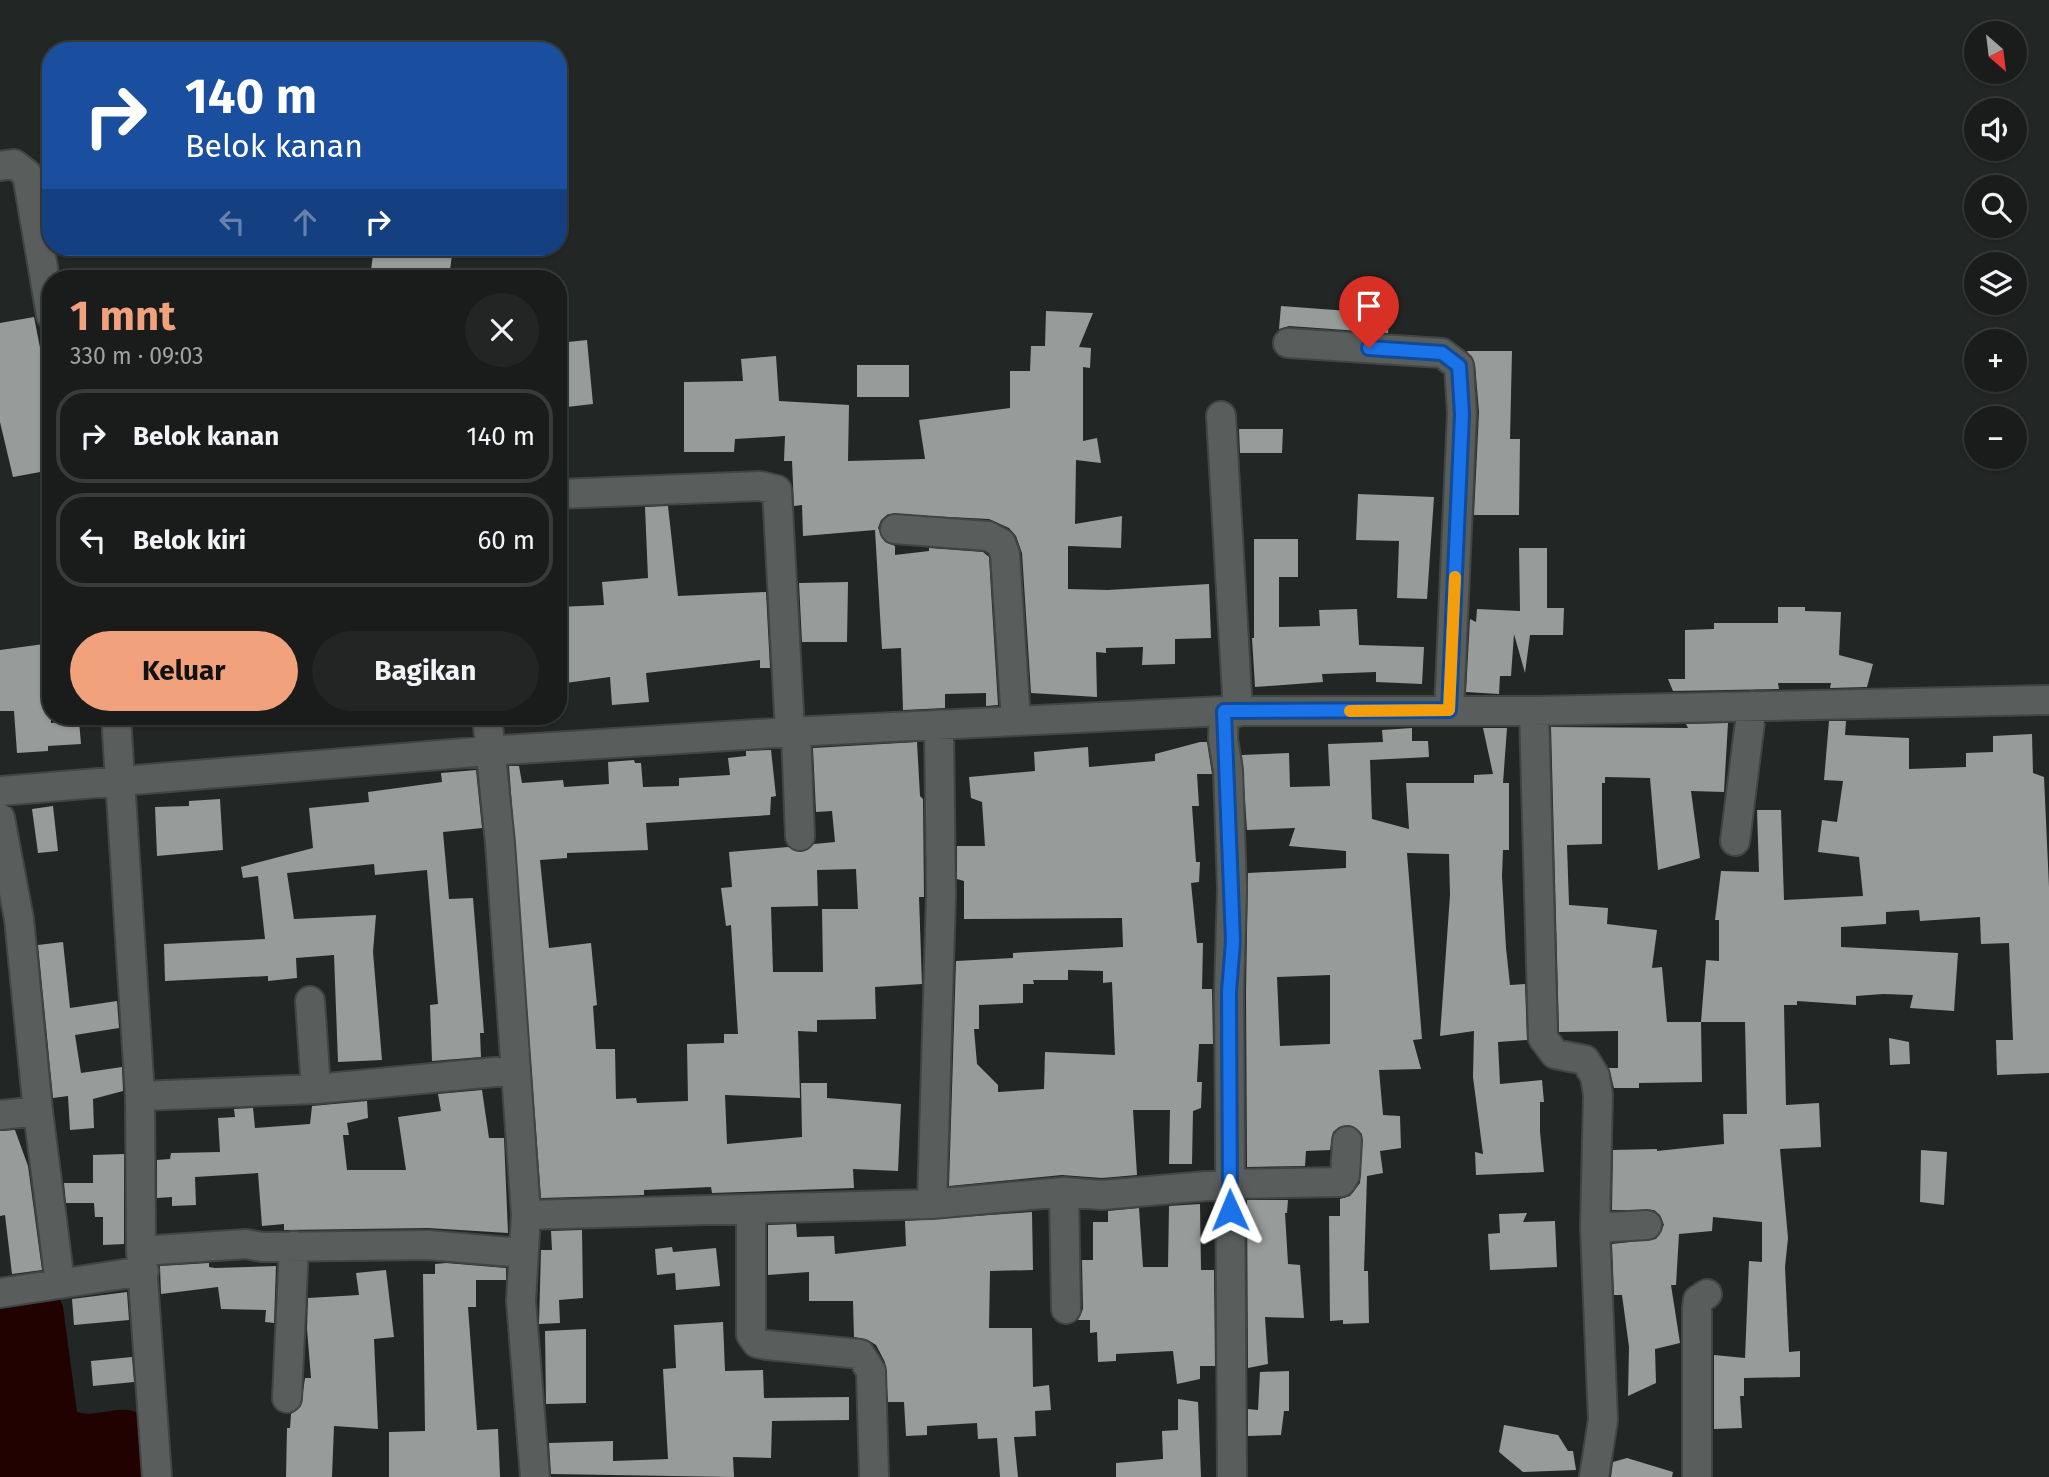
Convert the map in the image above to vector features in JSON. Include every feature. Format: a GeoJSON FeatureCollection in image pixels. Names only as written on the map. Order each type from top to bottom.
{"type":"FeatureCollection","features":[{"type":"Feature","properties":{"kind":"street"},"geometry":{"type":"LineString","coordinates":[[0,166],[14,164],[25,169],[43,270]]}},
{"type":"Feature","properties":{"kind":"street"},"geometry":{"type":"LineString","coordinates":[[1289,343],[1442,353],[1459,366],[1462,414],[1449,710]]}},
{"type":"Feature","properties":{"kind":"street"},"geometry":{"type":"LineString","coordinates":[[1221,416],[1231,712],[1233,941],[1229,992],[1229,1184],[1234,1364],[1232,1477]]}},
{"type":"Feature","properties":{"kind":"street"},"geometry":{"type":"LineString","coordinates":[[567,494],[760,486],[777,490],[800,836]]}},
{"type":"Feature","properties":{"kind":"street"},"geometry":{"type":"LineString","coordinates":[[895,528],[988,536],[995,538],[1004,548],[1016,721]]}},
{"type":"Feature","properties":{"kind":"street"},"geometry":{"type":"LineString","coordinates":[[0,792],[488,751],[1016,721],[1231,712],[1534,711],[2049,699]]}},
{"type":"Feature","properties":{"kind":"street"},"geometry":{"type":"LineString","coordinates":[[1735,841],[1752,706]]}},
{"type":"Feature","properties":{"kind":"street"},"geometry":{"type":"LineString","coordinates":[[1534,711],[1543,1038],[1555,1054],[1585,1060],[1595,1076],[1598,1095],[1595,1228],[1603,1420],[1594,1477]]}},
{"type":"Feature","properties":{"kind":"street"},"geometry":{"type":"LineString","coordinates":[[117,725],[140,1096],[143,1261],[157,1477]]}},
{"type":"Feature","properties":{"kind":"street"},"geometry":{"type":"LineString","coordinates":[[487,725],[500,843],[526,1215],[521,1301],[535,1477]]}},
{"type":"Feature","properties":{"kind":"street"},"geometry":{"type":"LineString","coordinates":[[932,1204],[941,895],[939,725]]}},
{"type":"Feature","properties":{"kind":"street"},"geometry":{"type":"LineString","coordinates":[[0,818],[19,919],[38,1111],[60,1283]]}},
{"type":"Feature","properties":{"kind":"street"},"geometry":{"type":"LineString","coordinates":[[310,1001],[317,1089]]}},
{"type":"Feature","properties":{"kind":"street"},"geometry":{"type":"LineString","coordinates":[[140,1096],[317,1089],[516,1070]]}},
{"type":"Feature","properties":{"kind":"street"},"geometry":{"type":"LineString","coordinates":[[0,1115],[38,1111]]}},
{"type":"Feature","properties":{"kind":"street"},"geometry":{"type":"LineString","coordinates":[[526,1215],[932,1204],[1064,1192],[1102,1195],[1229,1184],[1341,1182],[1345,1175],[1347,1141]]}},
{"type":"Feature","properties":{"kind":"street"},"geometry":{"type":"LineString","coordinates":[[1064,1192],[1066,1309]]}},
{"type":"Feature","properties":{"kind":"street"},"geometry":{"type":"LineString","coordinates":[[751,1211],[751,1335],[757,1343],[860,1354],[868,1362],[871,1371],[874,1477]]}},
{"type":"Feature","properties":{"kind":"street"},"geometry":{"type":"LineString","coordinates":[[1595,1228],[1647,1225]]}},
{"type":"Feature","properties":{"kind":"street"},"geometry":{"type":"LineString","coordinates":[[0,1293],[60,1283],[143,1261],[230,1245],[428,1245],[522,1253]]}},
{"type":"Feature","properties":{"kind":"street"},"geometry":{"type":"LineString","coordinates":[[287,1398],[294,1246]]}},
{"type":"Feature","properties":{"kind":"street"},"geometry":{"type":"LineString","coordinates":[[1697,1477],[1697,1308],[1698,1300],[1707,1294]]}},
{"type":"Feature","properties":{"kind":"shaded area"},"geometry":{"type":"Polygon","coordinates":[[[52,1294],[60,1299],[63,1307],[77,1412],[136,1412],[141,1420],[144,1477],[0,1477],[0,1305],[52,1294]]]}},
{"type":"Feature","properties":{"kind":"building"},"geometry":{"type":"Polygon","coordinates":[[[373,256],[452,256],[450,270],[371,270],[373,256]]]}},
{"type":"Feature","properties":{"kind":"building"},"geometry":{"type":"Polygon","coordinates":[[[1281,306],[1389,314],[1388,333],[1289,326],[1279,329],[1281,306]]]}},
{"type":"Feature","properties":{"kind":"building"},"geometry":{"type":"Polygon","coordinates":[[[1046,311],[1093,313],[1079,347],[1091,348],[1090,368],[1083,367],[1083,441],[1097,438],[1101,463],[1076,460],[1075,524],[1122,516],[1121,548],[1068,546],[1068,589],[1108,590],[1209,584],[1211,638],[1175,639],[1175,664],[1142,665],[1143,647],[1106,648],[1106,653],[1096,652],[1097,697],[1031,693],[1022,553],[1016,536],[1009,528],[989,519],[888,514],[881,520],[878,528],[885,542],[895,546],[895,555],[929,551],[929,548],[983,552],[989,557],[998,705],[986,706],[986,693],[945,694],[945,708],[903,710],[901,648],[882,649],[875,530],[803,536],[802,505],[794,506],[792,461],[784,461],[785,436],[735,439],[734,452],[684,452],[684,382],[743,381],[741,359],[776,356],[779,401],[849,405],[848,461],[925,459],[919,420],[1010,408],[1010,371],[1030,371],[1031,346],[1045,346],[1046,311]]]}},
{"type":"Feature","properties":{"kind":"building"},"geometry":{"type":"Polygon","coordinates":[[[34,317],[42,358],[42,472],[13,477],[0,422],[0,323],[34,317]]]}},
{"type":"Feature","properties":{"kind":"building"},"geometry":{"type":"Polygon","coordinates":[[[587,340],[593,404],[567,407],[567,342],[587,340]]]}},
{"type":"Feature","properties":{"kind":"building"},"geometry":{"type":"Polygon","coordinates":[[[1467,351],[1512,351],[1510,439],[1520,439],[1519,515],[1474,515],[1479,412],[1475,364],[1467,351]]]}},
{"type":"Feature","properties":{"kind":"building"},"geometry":{"type":"Polygon","coordinates":[[[857,365],[909,365],[909,397],[857,397],[857,365]]]}},
{"type":"Feature","properties":{"kind":"building"},"geometry":{"type":"Polygon","coordinates":[[[1239,429],[1283,429],[1282,453],[1240,453],[1239,429]]]}},
{"type":"Feature","properties":{"kind":"building"},"geometry":{"type":"Polygon","coordinates":[[[1358,494],[1434,497],[1427,599],[1397,598],[1399,541],[1356,540],[1358,494]]]}},
{"type":"Feature","properties":{"kind":"building"},"geometry":{"type":"Polygon","coordinates":[[[668,506],[678,596],[766,592],[770,668],[760,668],[760,660],[646,673],[649,702],[612,705],[610,677],[567,683],[567,607],[604,605],[602,582],[648,578],[645,507],[668,506]]]}},
{"type":"Feature","properties":{"kind":"building"},"geometry":{"type":"Polygon","coordinates":[[[1254,539],[1298,539],[1298,577],[1279,577],[1279,627],[1320,626],[1319,610],[1357,609],[1359,645],[1424,647],[1422,684],[1376,682],[1376,672],[1322,674],[1323,682],[1255,687],[1252,638],[1254,539]]]}},
{"type":"Feature","properties":{"kind":"building"},"geometry":{"type":"Polygon","coordinates":[[[1519,548],[1547,548],[1547,608],[1564,608],[1563,635],[1530,635],[1525,673],[1514,634],[1511,676],[1500,676],[1499,694],[1466,692],[1470,619],[1476,622],[1477,609],[1520,611],[1519,548]]]}},
{"type":"Feature","properties":{"kind":"building"},"geometry":{"type":"Polygon","coordinates":[[[848,582],[847,642],[802,642],[799,583],[848,582]]]}},
{"type":"Feature","properties":{"kind":"building"},"geometry":{"type":"Polygon","coordinates":[[[1778,607],[1805,607],[1805,611],[1841,612],[1839,655],[1873,664],[1867,687],[1830,688],[1831,683],[1778,683],[1779,689],[1673,691],[1668,679],[1685,679],[1685,630],[1714,629],[1714,623],[1778,623],[1778,607]]]}},
{"type":"Feature","properties":{"kind":"building"},"geometry":{"type":"Polygon","coordinates":[[[42,644],[42,725],[79,725],[81,744],[48,746],[48,751],[17,753],[14,711],[0,711],[0,650],[42,644]]]}},
{"type":"Feature","properties":{"kind":"building"},"geometry":{"type":"Polygon","coordinates":[[[1829,721],[1846,721],[1845,735],[1909,738],[1909,769],[1966,767],[1966,753],[1993,752],[1993,736],[2032,734],[2033,773],[2044,777],[2049,887],[2049,1073],[1997,1075],[1996,1040],[2013,1040],[2009,943],[1981,944],[1980,917],[1920,921],[1919,910],[1886,912],[1886,924],[1841,927],[1841,947],[1958,953],[1954,1011],[1910,1008],[1913,995],[1856,996],[1856,1005],[1797,1001],[1797,1005],[1784,1005],[1786,1105],[1819,1103],[1821,1147],[1780,1149],[1788,1238],[1785,1267],[1789,1352],[1800,1351],[1800,1377],[1744,1378],[1744,1396],[1740,1396],[1742,1428],[1714,1429],[1714,1355],[1745,1358],[1749,1261],[1762,1262],[1762,1222],[1713,1217],[1712,1231],[1679,1234],[1676,1285],[1671,1285],[1680,1343],[1655,1349],[1656,1383],[1628,1396],[1629,1347],[1622,1295],[1614,1295],[1612,1244],[1656,1239],[1664,1225],[1660,1215],[1654,1210],[1612,1210],[1613,1150],[1657,1151],[1724,1144],[1723,1114],[1747,1114],[1745,1022],[1701,1022],[1706,960],[1719,961],[1719,920],[1715,920],[1721,871],[1759,872],[1757,810],[1781,810],[1784,900],[1863,896],[1859,857],[1818,852],[1822,820],[1837,822],[1843,781],[1824,780],[1829,721]]]}},
{"type":"Feature","properties":{"kind":"building"},"geometry":{"type":"Polygon","coordinates":[[[1728,723],[1724,792],[1691,791],[1700,858],[1658,870],[1650,778],[1605,777],[1605,783],[1602,783],[1602,844],[1567,845],[1569,905],[1608,908],[1607,924],[1657,930],[1652,968],[1662,967],[1667,1022],[1701,1022],[1702,1082],[1639,1083],[1639,1088],[1614,1088],[1609,1068],[1618,1068],[1618,1031],[1559,1032],[1551,727],[1688,728],[1686,724],[1728,723]]]}},
{"type":"Feature","properties":{"kind":"building"},"geometry":{"type":"Polygon","coordinates":[[[1412,728],[1412,741],[1428,741],[1429,757],[1370,760],[1372,819],[1409,829],[1406,783],[1474,783],[1474,775],[1493,774],[1483,728],[1507,728],[1503,783],[1509,783],[1509,850],[1503,850],[1502,876],[1506,948],[1510,985],[1525,984],[1527,1040],[1498,1042],[1500,1084],[1542,1080],[1544,1102],[1540,1102],[1540,1132],[1544,1172],[1476,1175],[1475,1152],[1483,1154],[1473,1077],[1474,1031],[1440,1036],[1450,895],[1449,854],[1407,853],[1422,1039],[1413,1040],[1421,1069],[1379,1070],[1383,1115],[1400,1116],[1401,1148],[1380,1151],[1383,1173],[1367,1176],[1364,1271],[1368,1271],[1369,1323],[1343,1324],[1343,1320],[1330,1321],[1329,1216],[1340,1216],[1340,1199],[1350,1196],[1360,1183],[1362,1134],[1349,1125],[1339,1127],[1333,1132],[1330,1150],[1306,1151],[1305,1166],[1247,1167],[1246,992],[1248,873],[1346,868],[1346,851],[1289,846],[1295,828],[1247,830],[1242,755],[1289,753],[1290,787],[1330,786],[1328,744],[1383,742],[1382,730],[1412,728]],[[1330,975],[1277,977],[1280,1046],[1330,1044],[1330,975]]]}},
{"type":"Feature","properties":{"kind":"building"},"geometry":{"type":"Polygon","coordinates":[[[917,742],[920,796],[923,799],[924,897],[919,897],[922,984],[875,987],[876,1019],[817,1020],[817,1032],[798,1031],[800,1098],[725,1095],[727,1144],[802,1137],[801,1083],[827,1083],[827,1098],[901,1104],[898,1171],[853,1169],[854,1188],[712,1193],[711,1187],[644,1190],[644,1195],[541,1198],[509,766],[519,766],[522,783],[563,780],[564,787],[609,784],[608,762],[634,760],[635,763],[641,763],[643,787],[679,786],[679,778],[730,775],[728,758],[746,756],[746,751],[771,750],[776,796],[771,797],[770,815],[646,823],[648,850],[567,853],[567,858],[540,860],[549,948],[591,943],[597,1005],[593,1006],[596,1049],[615,1049],[616,1099],[636,1098],[637,1103],[688,1101],[687,1044],[724,1043],[724,1034],[738,1034],[731,925],[726,926],[721,888],[732,887],[729,852],[788,847],[801,852],[814,844],[835,842],[832,811],[816,812],[813,748],[917,742]],[[856,869],[817,870],[818,906],[771,907],[773,972],[823,972],[822,909],[858,909],[856,869]]]}},
{"type":"Feature","properties":{"kind":"building"},"geometry":{"type":"Polygon","coordinates":[[[1207,742],[1212,774],[1197,774],[1199,806],[1192,806],[1196,862],[1200,862],[1199,882],[1191,883],[1197,943],[1203,943],[1202,989],[1212,989],[1213,1044],[1199,1044],[1197,1082],[1202,1082],[1201,1108],[1193,1111],[1192,1164],[1169,1164],[1170,1110],[1133,1110],[1137,1175],[1102,1178],[1062,1175],[949,1186],[956,961],[1013,958],[1013,953],[1123,947],[1122,918],[964,919],[964,881],[957,879],[957,846],[985,846],[982,802],[971,798],[969,777],[1035,771],[1034,752],[1088,747],[1089,767],[1155,761],[1155,754],[1207,742]],[[1068,970],[1068,980],[1033,980],[1034,984],[1023,984],[1023,1003],[979,1005],[979,1029],[974,1029],[977,1064],[998,1085],[998,1092],[1044,1089],[1045,1052],[1115,1055],[1112,982],[1103,983],[1103,971],[1068,970]]]}},
{"type":"Feature","properties":{"kind":"building"},"geometry":{"type":"Polygon","coordinates":[[[476,770],[482,828],[443,832],[449,899],[473,898],[484,1033],[480,1033],[481,1057],[432,1061],[430,1005],[438,1004],[427,870],[375,875],[374,864],[287,873],[294,919],[376,915],[373,952],[382,1060],[338,1062],[334,955],[296,958],[297,978],[268,981],[268,976],[165,981],[164,944],[265,939],[258,876],[243,878],[241,867],[313,848],[309,808],[369,802],[368,792],[442,782],[441,773],[476,770]]]}},
{"type":"Feature","properties":{"kind":"building"},"geometry":{"type":"Polygon","coordinates":[[[220,799],[223,850],[157,856],[155,807],[189,806],[189,801],[220,799]]]}},
{"type":"Feature","properties":{"kind":"building"},"geometry":{"type":"Polygon","coordinates":[[[53,806],[58,851],[38,853],[32,809],[53,806]]]}},
{"type":"Feature","properties":{"kind":"building"},"geometry":{"type":"Polygon","coordinates":[[[63,942],[70,1008],[117,1001],[119,1028],[75,1035],[81,1073],[122,1067],[123,1091],[93,1099],[94,1128],[70,1130],[68,1096],[53,1098],[38,945],[63,942]]]}},
{"type":"Feature","properties":{"kind":"building"},"geometry":{"type":"Polygon","coordinates":[[[1889,1038],[1909,1042],[1910,1064],[1890,1065],[1889,1038]]]}},
{"type":"Feature","properties":{"kind":"building"},"geometry":{"type":"Polygon","coordinates":[[[482,1090],[489,1138],[504,1138],[508,1233],[428,1228],[284,1230],[284,1224],[262,1226],[258,1173],[195,1177],[196,1205],[172,1206],[172,1197],[157,1198],[157,1160],[170,1159],[171,1153],[220,1152],[218,1118],[235,1117],[234,1109],[253,1108],[255,1128],[310,1124],[312,1106],[367,1101],[368,1118],[347,1123],[349,1135],[343,1135],[347,1170],[406,1170],[398,1117],[441,1111],[438,1094],[482,1090]]]}},
{"type":"Feature","properties":{"kind":"building"},"geometry":{"type":"Polygon","coordinates":[[[15,1130],[28,1166],[42,1270],[12,1274],[5,1215],[0,1216],[0,1131],[15,1130]]]}},
{"type":"Feature","properties":{"kind":"building"},"geometry":{"type":"Polygon","coordinates":[[[1921,1150],[1947,1152],[1944,1205],[1920,1202],[1921,1150]]]}},
{"type":"Feature","properties":{"kind":"building"},"geometry":{"type":"Polygon","coordinates":[[[124,1154],[124,1244],[103,1245],[103,1217],[95,1217],[94,1203],[66,1203],[64,1183],[93,1183],[93,1155],[124,1154]]]}},
{"type":"Feature","properties":{"kind":"building"},"geometry":{"type":"Polygon","coordinates":[[[1247,1200],[1288,1200],[1285,1213],[1288,1264],[1300,1265],[1304,1318],[1265,1317],[1268,1364],[1248,1368],[1247,1200]]]}},
{"type":"Feature","properties":{"kind":"building"},"geometry":{"type":"Polygon","coordinates":[[[1200,1204],[1201,1270],[1214,1270],[1215,1366],[1200,1366],[1200,1379],[1177,1384],[1173,1351],[1116,1354],[1116,1361],[1098,1362],[1097,1332],[1090,1333],[1090,1320],[1078,1320],[1083,1309],[1082,1260],[1093,1260],[1093,1222],[1108,1222],[1108,1211],[1139,1208],[1143,1267],[1168,1267],[1169,1206],[1200,1204]]]}},
{"type":"Feature","properties":{"kind":"building"},"geometry":{"type":"Polygon","coordinates":[[[1032,1212],[1033,1270],[990,1271],[989,1328],[1032,1328],[1033,1387],[1049,1385],[1051,1410],[1035,1411],[1036,1436],[1014,1437],[1018,1477],[1000,1477],[997,1438],[978,1439],[977,1423],[927,1426],[927,1435],[906,1436],[904,1402],[888,1402],[885,1362],[876,1345],[854,1337],[853,1301],[809,1301],[809,1272],[768,1275],[768,1225],[796,1224],[797,1237],[834,1236],[835,1254],[906,1246],[905,1221],[1032,1212]]]}},
{"type":"Feature","properties":{"kind":"building"},"geometry":{"type":"Polygon","coordinates":[[[1527,1213],[1523,1222],[1555,1221],[1557,1267],[1490,1270],[1488,1234],[1500,1233],[1499,1214],[1527,1213]]]}},
{"type":"Feature","properties":{"kind":"building"},"geometry":{"type":"Polygon","coordinates":[[[582,1230],[583,1298],[559,1300],[560,1323],[539,1324],[541,1250],[552,1250],[551,1231],[582,1230]]]}},
{"type":"Feature","properties":{"kind":"building"},"geometry":{"type":"Polygon","coordinates":[[[672,1247],[673,1252],[716,1248],[720,1286],[676,1290],[675,1273],[657,1275],[655,1249],[672,1247]]]}},
{"type":"Feature","properties":{"kind":"building"},"geometry":{"type":"Polygon","coordinates":[[[209,1263],[209,1267],[215,1268],[276,1266],[274,1323],[265,1322],[266,1310],[221,1309],[218,1287],[161,1294],[160,1266],[209,1263]]]}},
{"type":"Feature","properties":{"kind":"building"},"geometry":{"type":"Polygon","coordinates":[[[435,1264],[506,1268],[506,1280],[476,1280],[476,1307],[468,1307],[477,1430],[498,1429],[500,1477],[389,1477],[389,1432],[425,1431],[423,1274],[435,1274],[435,1264]]]}},
{"type":"Feature","properties":{"kind":"building"},"geometry":{"type":"Polygon","coordinates":[[[386,1270],[394,1337],[374,1339],[378,1429],[334,1426],[332,1477],[286,1477],[287,1428],[290,1428],[291,1414],[301,1406],[305,1378],[311,1378],[307,1329],[308,1298],[359,1295],[356,1273],[386,1270]]]}},
{"type":"Feature","properties":{"kind":"building"},"geometry":{"type":"Polygon","coordinates":[[[127,1292],[129,1320],[74,1325],[72,1299],[127,1292]]]}},
{"type":"Feature","properties":{"kind":"building"},"geometry":{"type":"Polygon","coordinates":[[[723,1322],[725,1371],[763,1370],[764,1398],[849,1397],[849,1420],[772,1421],[771,1458],[733,1457],[734,1477],[551,1474],[549,1443],[613,1441],[613,1461],[668,1459],[663,1369],[676,1368],[674,1325],[723,1322]]]}},
{"type":"Feature","properties":{"kind":"building"},"geometry":{"type":"Polygon","coordinates":[[[586,1329],[586,1403],[546,1404],[545,1331],[586,1329]]]}},
{"type":"Feature","properties":{"kind":"building"},"geometry":{"type":"Polygon","coordinates":[[[132,1357],[134,1382],[93,1386],[91,1361],[132,1357]]]}},
{"type":"Feature","properties":{"kind":"building"},"geometry":{"type":"Polygon","coordinates":[[[1289,1371],[1289,1411],[1284,1411],[1281,1435],[1248,1436],[1248,1409],[1258,1410],[1260,1372],[1289,1371]]]}},
{"type":"Feature","properties":{"kind":"building"},"geometry":{"type":"Polygon","coordinates":[[[1178,1399],[1198,1402],[1201,1477],[1116,1477],[1116,1463],[1163,1459],[1162,1431],[1178,1430],[1178,1399]]]}},
{"type":"Feature","properties":{"kind":"building"},"geometry":{"type":"Polygon","coordinates":[[[1504,1425],[1558,1435],[1568,1451],[1573,1451],[1576,1470],[1523,1472],[1499,1452],[1504,1425]]]}},
{"type":"Feature","properties":{"kind":"building"},"geometry":{"type":"Polygon","coordinates":[[[1627,1458],[1673,1472],[1672,1477],[1611,1477],[1613,1462],[1627,1458]]]}},
{"type":"Feature","properties":{"kind":"slow traffic"},"geometry":{"type":"LineString","coordinates":[[1350,711],[1449,710],[1455,577]]}},
{"type":"Feature","properties":{"kind":"route"},"geometry":{"type":"LineString","coordinates":[[1230,1210],[1229,992],[1233,941],[1224,711],[1449,710],[1462,377],[1459,366],[1452,358],[1442,353],[1369,348]]}}]}
